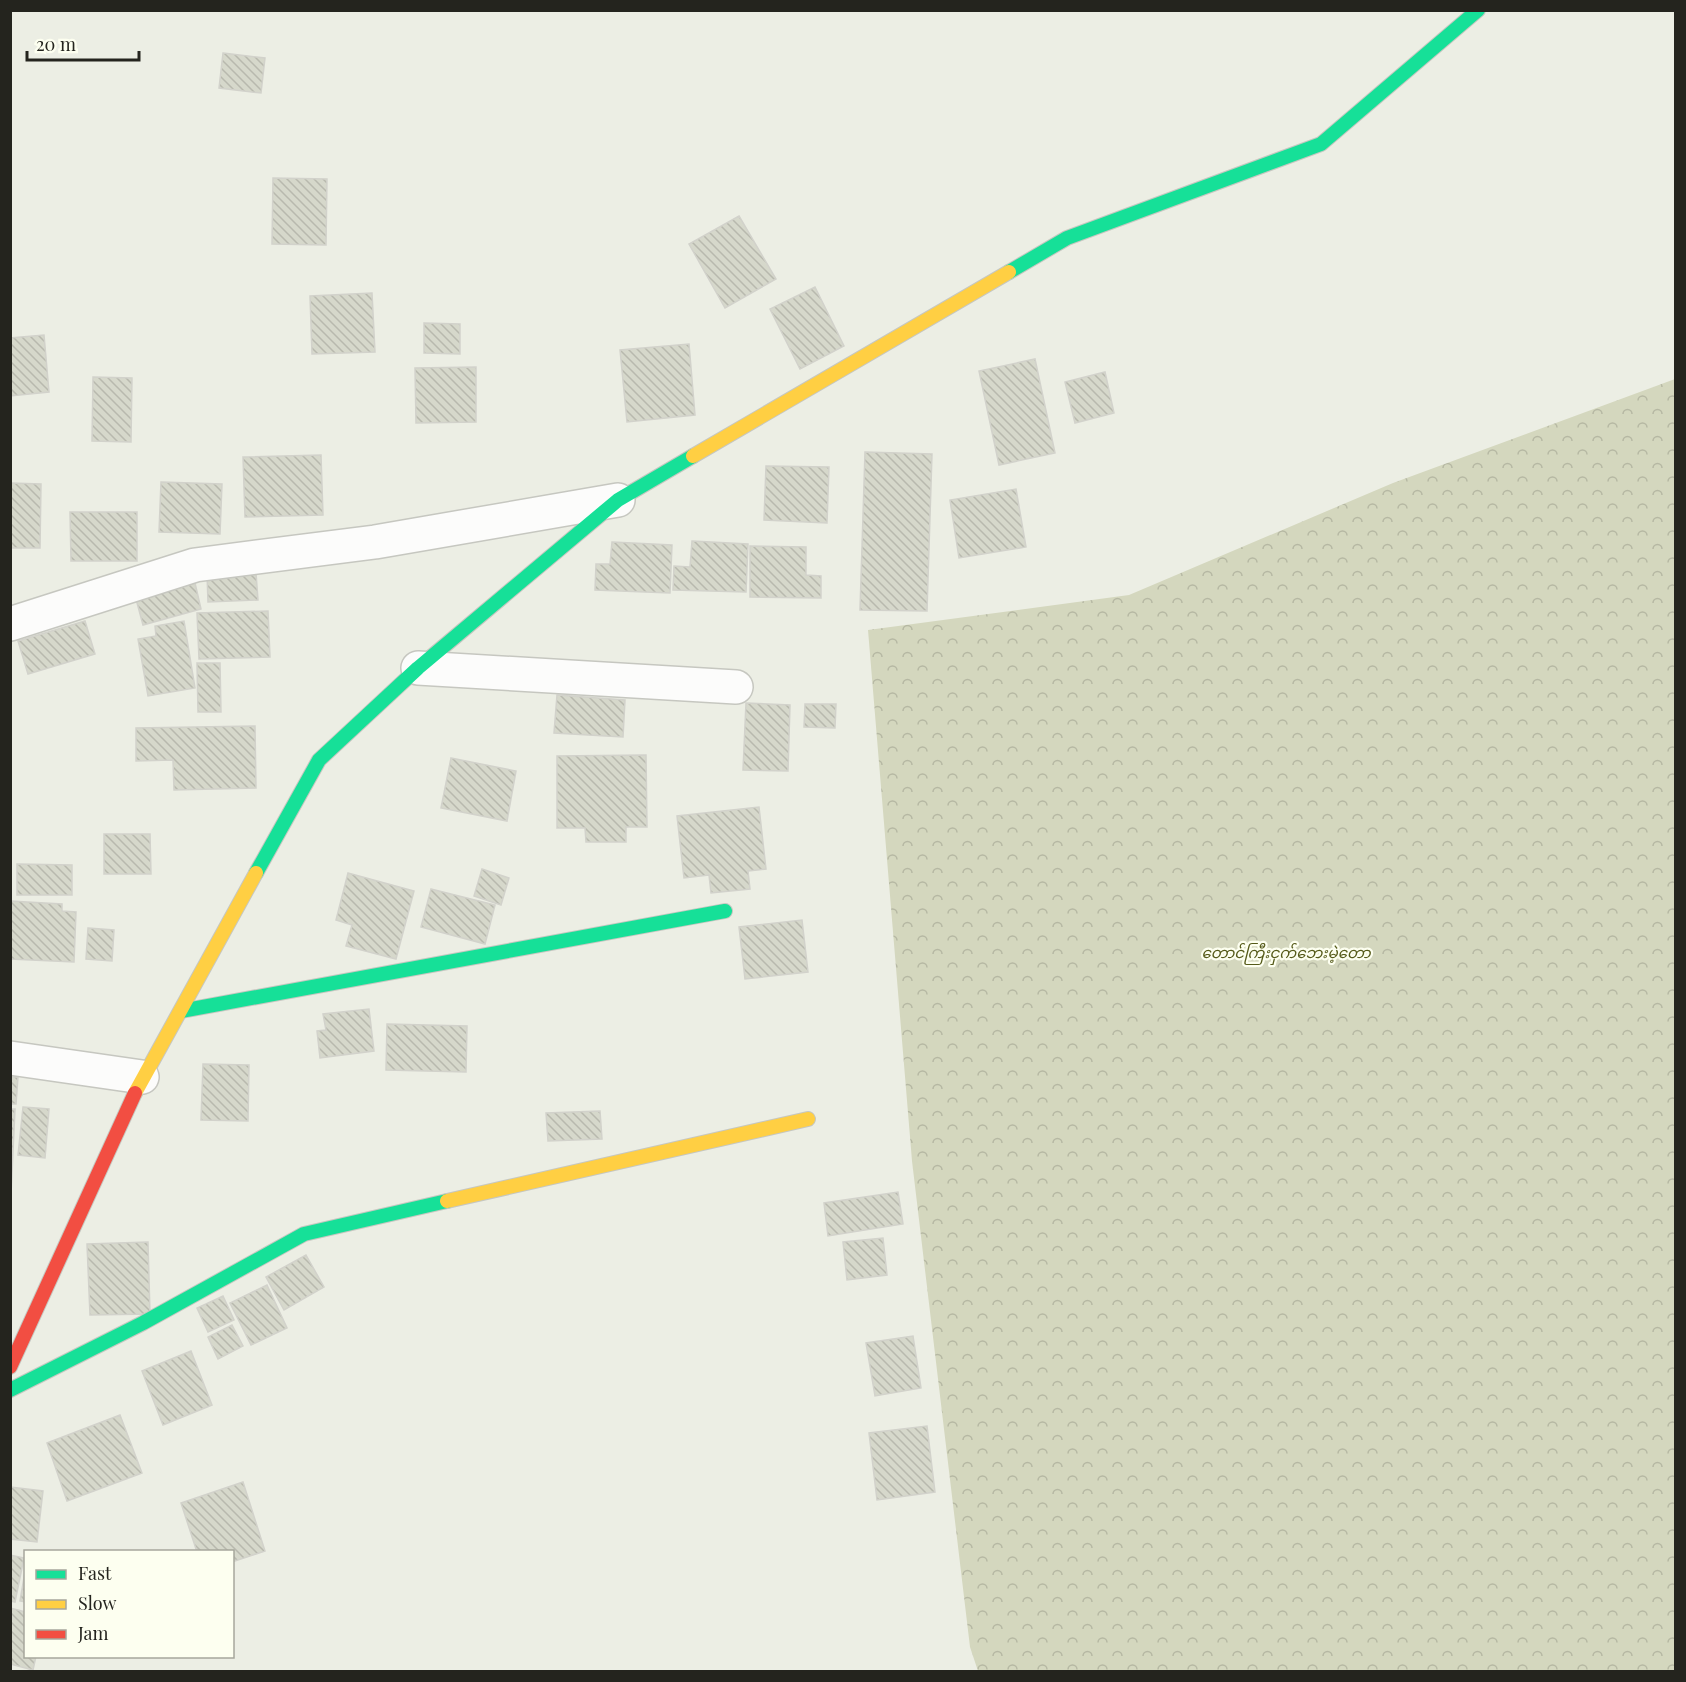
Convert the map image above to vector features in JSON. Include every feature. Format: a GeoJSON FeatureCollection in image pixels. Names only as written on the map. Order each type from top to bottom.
{"type":"FeatureCollection","features":[{"type":"Feature","properties":{"kind":"street"},"geometry":{"type":"LineString","coordinates":[[10,1368],[142,1077],[181,1011],[319,760],[418,668],[618,500],[1067,238],[1321,144],[1478,10]]}},
{"type":"Feature","properties":{"kind":"street"},"geometry":{"type":"LineString","coordinates":[[10,624],[195,565],[375,542],[618,500]]}},
{"type":"Feature","properties":{"kind":"street"},"geometry":{"type":"LineString","coordinates":[[418,668],[736,687]]}},
{"type":"Feature","properties":{"kind":"street"},"geometry":{"type":"LineString","coordinates":[[181,1011],[725,911]]}},
{"type":"Feature","properties":{"kind":"street"},"geometry":{"type":"LineString","coordinates":[[10,1058],[142,1077]]}},
{"type":"Feature","properties":{"kind":"street"},"geometry":{"type":"LineString","coordinates":[[10,1390],[143,1323],[303,1234],[808,1119]]}},
{"type":"Feature","properties":{"kind":"green space","name":"တောင်ကြီးငှက်ဘေးမဲ့တော"},"geometry":{"type":"Polygon","coordinates":[[[1675,379],[1675,1671],[978,1671],[970,1647],[912,1161],[868,630],[1129,595],[1393,483],[1675,379]]]}},
{"type":"Feature","properties":{"kind":"building"},"geometry":{"type":"Polygon","coordinates":[[[223,53],[265,58],[261,93],[219,88],[223,53]]]}},
{"type":"Feature","properties":{"kind":"building"},"geometry":{"type":"Polygon","coordinates":[[[273,178],[327,179],[326,245],[272,244],[273,178]]]}},
{"type":"Feature","properties":{"kind":"building"},"geometry":{"type":"Polygon","coordinates":[[[739,216],[776,279],[725,308],[689,244],[739,216]]]}},
{"type":"Feature","properties":{"kind":"building"},"geometry":{"type":"Polygon","coordinates":[[[815,287],[844,346],[800,369],[770,309],[815,287]]]}},
{"type":"Feature","properties":{"kind":"building"},"geometry":{"type":"Polygon","coordinates":[[[372,293],[375,352],[312,354],[310,296],[372,293]]]}},
{"type":"Feature","properties":{"kind":"building"},"geometry":{"type":"Polygon","coordinates":[[[424,323],[460,324],[460,354],[424,353],[424,323]]]}},
{"type":"Feature","properties":{"kind":"building"},"geometry":{"type":"Polygon","coordinates":[[[44,335],[49,392],[10,396],[10,338],[44,335]]]}},
{"type":"Feature","properties":{"kind":"building"},"geometry":{"type":"Polygon","coordinates":[[[689,344],[695,415],[627,422],[620,350],[689,344]]]}},
{"type":"Feature","properties":{"kind":"building"},"geometry":{"type":"Polygon","coordinates":[[[1035,359],[1055,453],[999,465],[979,371],[1035,359]]]}},
{"type":"Feature","properties":{"kind":"building"},"geometry":{"type":"Polygon","coordinates":[[[476,367],[476,422],[416,423],[415,368],[476,367]]]}},
{"type":"Feature","properties":{"kind":"building"},"geometry":{"type":"Polygon","coordinates":[[[1105,372],[1114,413],[1075,423],[1065,382],[1105,372]]]}},
{"type":"Feature","properties":{"kind":"building"},"geometry":{"type":"Polygon","coordinates":[[[93,377],[132,378],[131,442],[92,441],[93,377]]]}},
{"type":"Feature","properties":{"kind":"building"},"geometry":{"type":"Polygon","coordinates":[[[865,452],[932,454],[927,611],[860,610],[865,452]]]}},
{"type":"Feature","properties":{"kind":"building"},"geometry":{"type":"Polygon","coordinates":[[[321,455],[323,515],[245,517],[243,457],[321,455]]]}},
{"type":"Feature","properties":{"kind":"building"},"geometry":{"type":"Polygon","coordinates":[[[766,466],[829,467],[827,523],[764,520],[766,466]]]}},
{"type":"Feature","properties":{"kind":"building"},"geometry":{"type":"Polygon","coordinates":[[[161,482],[222,484],[220,534],[159,532],[161,482]]]}},
{"type":"Feature","properties":{"kind":"building"},"geometry":{"type":"Polygon","coordinates":[[[10,483],[41,484],[40,548],[10,548],[10,483]]]}},
{"type":"Feature","properties":{"kind":"building"},"geometry":{"type":"Polygon","coordinates":[[[1016,489],[1026,547],[959,558],[950,500],[1016,489]]]}},
{"type":"Feature","properties":{"kind":"building"},"geometry":{"type":"Polygon","coordinates":[[[70,512],[137,512],[137,561],[71,561],[70,512]]]}},
{"type":"Feature","properties":{"kind":"building"},"geometry":{"type":"Polygon","coordinates":[[[692,541],[748,544],[746,592],[673,590],[674,566],[690,567],[692,541]]]}},
{"type":"Feature","properties":{"kind":"building"},"geometry":{"type":"Polygon","coordinates":[[[612,542],[672,545],[670,593],[595,590],[596,564],[610,564],[612,542]]]}},
{"type":"Feature","properties":{"kind":"building"},"geometry":{"type":"Polygon","coordinates":[[[750,546],[806,547],[806,575],[821,576],[821,598],[750,597],[750,546]]]}},
{"type":"Feature","properties":{"kind":"building"},"geometry":{"type":"Polygon","coordinates":[[[256,573],[258,600],[208,602],[207,574],[256,573]]]}},
{"type":"Feature","properties":{"kind":"building"},"geometry":{"type":"Polygon","coordinates":[[[195,583],[201,609],[143,625],[136,599],[195,583]]]}},
{"type":"Feature","properties":{"kind":"building"},"geometry":{"type":"Polygon","coordinates":[[[268,611],[270,657],[199,659],[197,613],[268,611]]]}},
{"type":"Feature","properties":{"kind":"building"},"geometry":{"type":"Polygon","coordinates":[[[85,621],[95,654],[28,674],[18,641],[85,621]]]}},
{"type":"Feature","properties":{"kind":"building"},"geometry":{"type":"Polygon","coordinates":[[[184,621],[195,688],[148,696],[138,639],[156,636],[155,626],[184,621]]]}},
{"type":"Feature","properties":{"kind":"building"},"geometry":{"type":"Polygon","coordinates":[[[197,663],[220,663],[221,712],[198,712],[197,663]]]}},
{"type":"Feature","properties":{"kind":"building"},"geometry":{"type":"Polygon","coordinates":[[[557,695],[625,700],[623,737],[554,733],[557,695]]]}},
{"type":"Feature","properties":{"kind":"building"},"geometry":{"type":"Polygon","coordinates":[[[746,703],[790,705],[788,771],[743,770],[746,703]]]}},
{"type":"Feature","properties":{"kind":"building"},"geometry":{"type":"Polygon","coordinates":[[[805,704],[836,704],[835,728],[804,727],[805,704]]]}},
{"type":"Feature","properties":{"kind":"building"},"geometry":{"type":"Polygon","coordinates":[[[255,726],[256,788],[174,790],[173,760],[136,761],[136,728],[255,726]]]}},
{"type":"Feature","properties":{"kind":"building"},"geometry":{"type":"Polygon","coordinates":[[[646,755],[647,827],[626,827],[626,842],[586,842],[585,828],[557,828],[557,756],[646,755]]]}},
{"type":"Feature","properties":{"kind":"building"},"geometry":{"type":"Polygon","coordinates":[[[451,758],[516,771],[507,821],[441,808],[451,758]]]}},
{"type":"Feature","properties":{"kind":"building"},"geometry":{"type":"Polygon","coordinates":[[[759,807],[766,869],[748,871],[750,889],[711,893],[709,875],[684,878],[677,816],[759,807]]]}},
{"type":"Feature","properties":{"kind":"building"},"geometry":{"type":"Polygon","coordinates":[[[104,834],[150,834],[151,874],[104,874],[104,834]]]}},
{"type":"Feature","properties":{"kind":"building"},"geometry":{"type":"Polygon","coordinates":[[[17,864],[72,865],[72,895],[17,895],[17,864]]]}},
{"type":"Feature","properties":{"kind":"building"},"geometry":{"type":"Polygon","coordinates":[[[482,869],[509,878],[501,905],[474,896],[482,869]]]}},
{"type":"Feature","properties":{"kind":"building"},"geometry":{"type":"Polygon","coordinates":[[[348,873],[414,891],[396,959],[346,946],[352,925],[336,920],[348,873]]]}},
{"type":"Feature","properties":{"kind":"building"},"geometry":{"type":"Polygon","coordinates":[[[431,889],[495,905],[485,944],[421,927],[431,889]]]}},
{"type":"Feature","properties":{"kind":"building"},"geometry":{"type":"Polygon","coordinates":[[[10,901],[62,904],[62,911],[76,912],[74,962],[10,959],[10,901]]]}},
{"type":"Feature","properties":{"kind":"building"},"geometry":{"type":"Polygon","coordinates":[[[802,920],[808,972],[745,979],[739,927],[802,920]]]}},
{"type":"Feature","properties":{"kind":"building"},"geometry":{"type":"Polygon","coordinates":[[[88,928],[114,930],[112,961],[86,959],[88,928]]]}},
{"type":"Feature","properties":{"kind":"building"},"geometry":{"type":"Polygon","coordinates":[[[369,1009],[374,1051],[320,1058],[317,1031],[326,1030],[323,1014],[369,1009]]]}},
{"type":"Feature","properties":{"kind":"building"},"geometry":{"type":"Polygon","coordinates":[[[387,1024],[467,1026],[466,1072],[386,1070],[387,1024]]]}},
{"type":"Feature","properties":{"kind":"building"},"geometry":{"type":"Polygon","coordinates":[[[203,1064],[249,1065],[248,1121],[201,1120],[203,1064]]]}},
{"type":"Feature","properties":{"kind":"building"},"geometry":{"type":"Polygon","coordinates":[[[10,1077],[18,1077],[16,1104],[10,1104],[10,1077]]]}},
{"type":"Feature","properties":{"kind":"building"},"geometry":{"type":"Polygon","coordinates":[[[23,1107],[49,1109],[45,1158],[18,1155],[23,1107]]]}},
{"type":"Feature","properties":{"kind":"building"},"geometry":{"type":"Polygon","coordinates":[[[10,1109],[15,1109],[11,1194],[10,1194],[10,1109]]]}},
{"type":"Feature","properties":{"kind":"building"},"geometry":{"type":"Polygon","coordinates":[[[600,1111],[602,1139],[548,1141],[546,1113],[600,1111]]]}},
{"type":"Feature","properties":{"kind":"building"},"geometry":{"type":"Polygon","coordinates":[[[898,1192],[903,1224],[828,1236],[824,1203],[898,1192]]]}},
{"type":"Feature","properties":{"kind":"building"},"geometry":{"type":"Polygon","coordinates":[[[883,1238],[887,1275],[847,1280],[843,1242],[883,1238]]]}},
{"type":"Feature","properties":{"kind":"building"},"geometry":{"type":"Polygon","coordinates":[[[148,1242],[150,1314],[90,1315],[87,1244],[148,1242]]]}},
{"type":"Feature","properties":{"kind":"building"},"geometry":{"type":"Polygon","coordinates":[[[306,1255],[324,1287],[284,1310],[266,1277],[306,1255]]]}},
{"type":"Feature","properties":{"kind":"building"},"geometry":{"type":"Polygon","coordinates":[[[267,1285],[287,1328],[251,1345],[230,1303],[267,1285]]]}},
{"type":"Feature","properties":{"kind":"building"},"geometry":{"type":"Polygon","coordinates":[[[223,1296],[234,1320],[208,1332],[197,1308],[223,1296]]]}},
{"type":"Feature","properties":{"kind":"building"},"geometry":{"type":"Polygon","coordinates":[[[232,1325],[243,1346],[218,1359],[208,1337],[232,1325]]]}},
{"type":"Feature","properties":{"kind":"building"},"geometry":{"type":"Polygon","coordinates":[[[913,1336],[921,1388],[875,1396],[866,1343],[913,1336]]]}},
{"type":"Feature","properties":{"kind":"building"},"geometry":{"type":"Polygon","coordinates":[[[191,1351],[212,1405],[163,1425],[142,1371],[191,1351]]]}},
{"type":"Feature","properties":{"kind":"building"},"geometry":{"type":"Polygon","coordinates":[[[120,1415],[142,1473],[67,1501],[47,1443],[120,1415]]]}},
{"type":"Feature","properties":{"kind":"building"},"geometry":{"type":"Polygon","coordinates":[[[927,1426],[935,1492],[877,1500],[869,1433],[927,1426]]]}},
{"type":"Feature","properties":{"kind":"building"},"geometry":{"type":"Polygon","coordinates":[[[243,1482],[265,1551],[234,1561],[234,1550],[196,1550],[181,1503],[243,1482]]]}},
{"type":"Feature","properties":{"kind":"building"},"geometry":{"type":"Polygon","coordinates":[[[10,1487],[43,1491],[37,1542],[10,1539],[10,1487]]]}},
{"type":"Feature","properties":{"kind":"building"},"geometry":{"type":"Polygon","coordinates":[[[10,1555],[24,1558],[15,1602],[10,1601],[10,1555]]]}},
{"type":"Feature","properties":{"kind":"building"},"geometry":{"type":"Polygon","coordinates":[[[24,1578],[24,1602],[20,1601],[24,1578]]]}},
{"type":"Feature","properties":{"kind":"building"},"geometry":{"type":"Polygon","coordinates":[[[10,1608],[24,1612],[24,1658],[36,1658],[33,1670],[10,1664],[10,1608]]]}},
{"type":"Feature","properties":{"kind":"traffic: fast"},"geometry":{"type":"LineString","coordinates":[[1009,272],[1067,238],[1321,144],[1478,10]]}},
{"type":"Feature","properties":{"kind":"traffic: fast"},"geometry":{"type":"LineString","coordinates":[[256,873],[319,760],[418,668],[618,500],[693,456]]}},
{"type":"Feature","properties":{"kind":"traffic: fast"},"geometry":{"type":"LineString","coordinates":[[181,1011],[725,911]]}},
{"type":"Feature","properties":{"kind":"traffic: fast"},"geometry":{"type":"LineString","coordinates":[[10,1390],[143,1323],[304,1234],[447,1201]]}},
{"type":"Feature","properties":{"kind":"traffic: slow"},"geometry":{"type":"LineString","coordinates":[[693,456],[1009,272]]}},
{"type":"Feature","properties":{"kind":"traffic: slow"},"geometry":{"type":"LineString","coordinates":[[135,1093],[256,873]]}},
{"type":"Feature","properties":{"kind":"traffic: slow"},"geometry":{"type":"LineString","coordinates":[[447,1201],[808,1119]]}},
{"type":"Feature","properties":{"kind":"traffic: jam"},"geometry":{"type":"LineString","coordinates":[[10,1367],[135,1093]]}}]}
